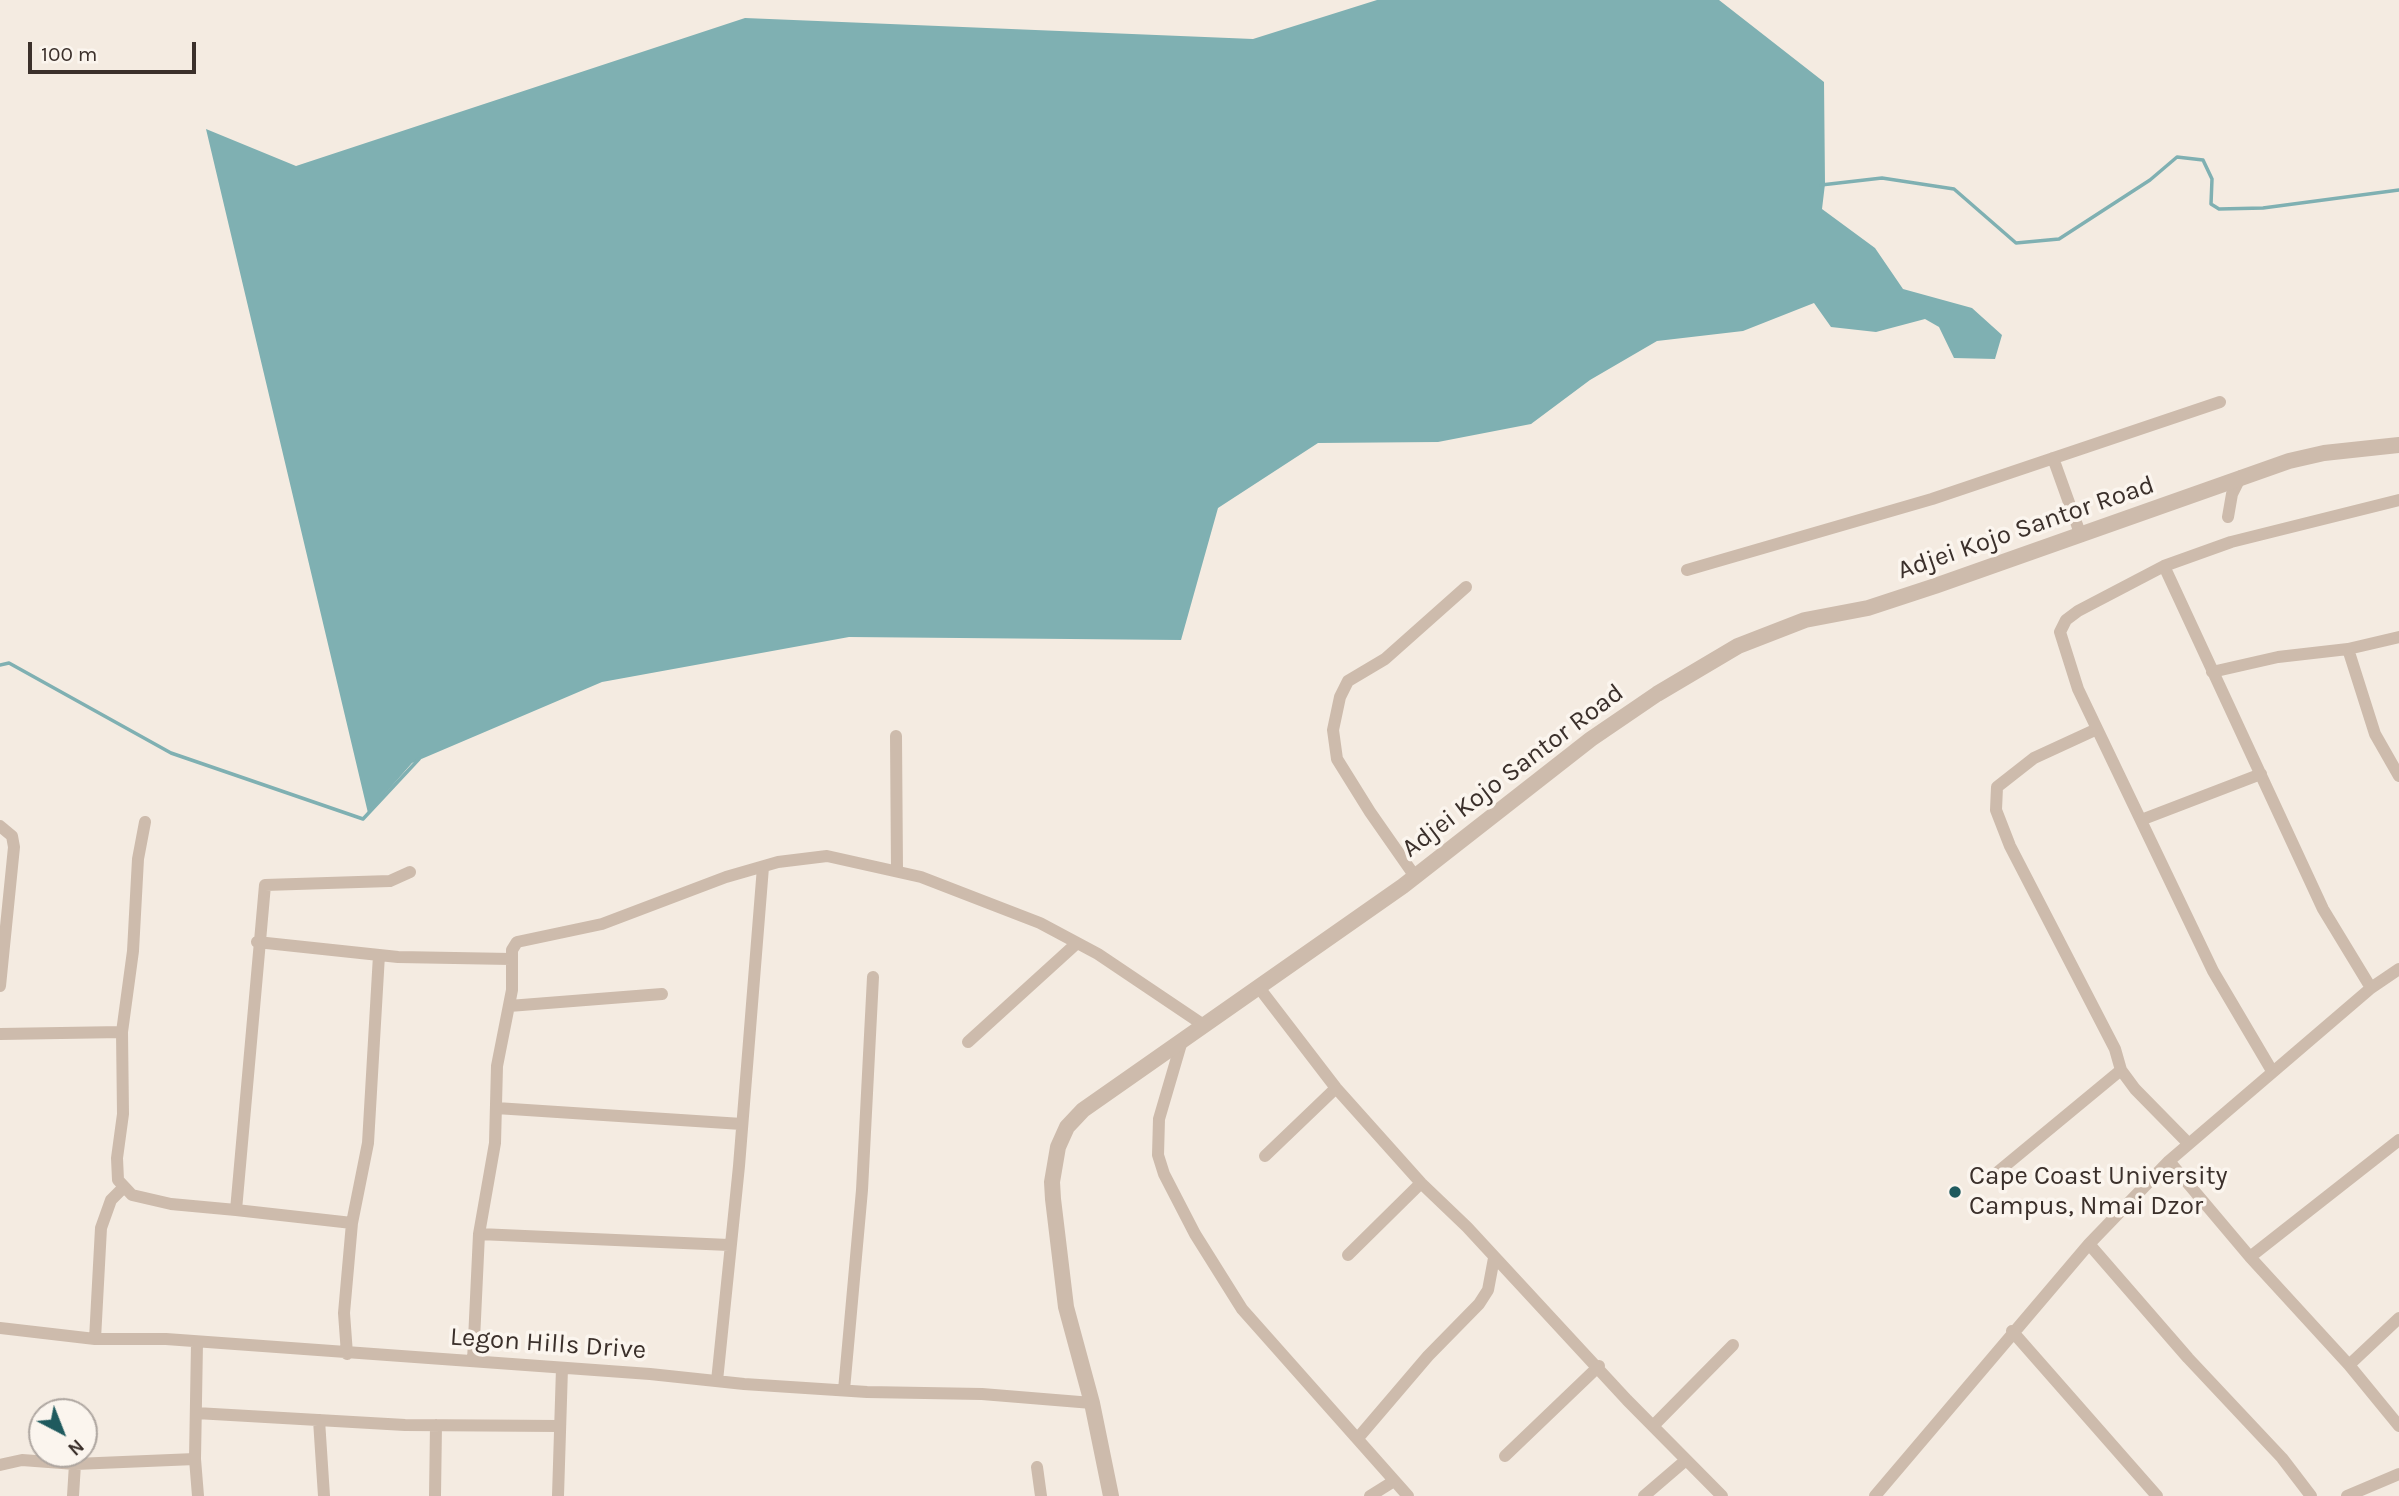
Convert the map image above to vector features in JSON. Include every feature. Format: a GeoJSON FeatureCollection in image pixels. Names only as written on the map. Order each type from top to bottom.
{"type":"FeatureCollection","features":[{"type":"Feature","properties":{"kind":"street"},"geometry":{"type":"LineString","coordinates":[[1687,570],[1932,499],[2220,402]]}},
{"type":"Feature","properties":{"kind":"street","name":"Adjei Kojo Santor Road"},"geometry":{"type":"LineString","coordinates":[[1111,1496],[1092,1404],[1076,1349],[1062,1283],[1052,1182],[1058,1147],[1067,1128],[1083,1110],[1260,989],[1591,739],[1657,694],[1738,646],[1805,620],[1868,608],[2081,536],[2241,476],[2306,456],[2399,445]]}},
{"type":"Feature","properties":{"kind":"street"},"geometry":{"type":"LineString","coordinates":[[2053,458],[2081,536]]}},
{"type":"Feature","properties":{"kind":"street"},"geometry":{"type":"LineString","coordinates":[[2228,517],[2232,495],[2241,476]]}},
{"type":"Feature","properties":{"kind":"street"},"geometry":{"type":"LineString","coordinates":[[2272,1071],[2213,971],[2078,689],[2060,632],[2066,620],[2078,611],[2164,566],[2231,542],[2399,500]]}},
{"type":"Feature","properties":{"kind":"street"},"geometry":{"type":"LineString","coordinates":[[2164,566],[2323,909],[2371,988]]}},
{"type":"Feature","properties":{"kind":"street"},"geometry":{"type":"LineString","coordinates":[[1414,875],[1370,813],[1337,759],[1333,730],[1340,697],[1348,681],[1390,655],[1466,587]]}},
{"type":"Feature","properties":{"kind":"street"},"geometry":{"type":"LineString","coordinates":[[2212,672],[2278,657],[2348,649],[2399,637]]}},
{"type":"Feature","properties":{"kind":"street"},"geometry":{"type":"LineString","coordinates":[[2348,649],[2375,734],[2399,776]]}},
{"type":"Feature","properties":{"kind":"street"},"geometry":{"type":"LineString","coordinates":[[2097,729],[2034,758],[1997,787],[1996,810],[2010,846],[2115,1049],[2121,1070],[2135,1089],[2188,1143]]}},
{"type":"Feature","properties":{"kind":"street"},"geometry":{"type":"LineString","coordinates":[[896,737],[897,870]]}},
{"type":"Feature","properties":{"kind":"street"},"geometry":{"type":"LineString","coordinates":[[2141,820],[2262,774]]}},
{"type":"Feature","properties":{"kind":"street"},"geometry":{"type":"LineString","coordinates":[[145,822],[138,859],[134,951],[122,1032],[123,1114],[116,1171],[123,1188],[132,1195],[160,1202],[352,1223]]}},
{"type":"Feature","properties":{"kind":"street"},"geometry":{"type":"LineString","coordinates":[[0,826],[12,836],[14,847],[0,986]]}},
{"type":"Feature","properties":{"kind":"street"},"geometry":{"type":"LineString","coordinates":[[473,1361],[480,1234],[495,1143],[497,1066],[514,979],[512,950],[517,942],[602,924],[726,877],[804,857],[827,856],[897,870],[1040,923],[1132,975],[1205,1026]]}},
{"type":"Feature","properties":{"kind":"street"},"geometry":{"type":"LineString","coordinates":[[717,1381],[763,867]]}},
{"type":"Feature","properties":{"kind":"street"},"geometry":{"type":"LineString","coordinates":[[236,1210],[237,1178],[245,1129],[257,942],[265,885],[390,881],[410,872]]}},
{"type":"Feature","properties":{"kind":"street"},"geometry":{"type":"LineString","coordinates":[[257,942],[379,955],[511,959]]}},
{"type":"Feature","properties":{"kind":"street"},"geometry":{"type":"LineString","coordinates":[[968,1042],[1077,943]]}},
{"type":"Feature","properties":{"kind":"street"},"geometry":{"type":"LineString","coordinates":[[347,1354],[344,1313],[352,1223],[368,1143],[379,955]]}},
{"type":"Feature","properties":{"kind":"street"},"geometry":{"type":"LineString","coordinates":[[1875,1496],[2012,1331],[2089,1244],[2169,1161],[2371,988],[2399,969]]}},
{"type":"Feature","properties":{"kind":"street"},"geometry":{"type":"LineString","coordinates":[[844,1390],[862,1190],[873,977]]}},
{"type":"Feature","properties":{"kind":"street"},"geometry":{"type":"LineString","coordinates":[[1260,989],[1336,1088],[1421,1183],[1721,1496]]}},
{"type":"Feature","properties":{"kind":"street"},"geometry":{"type":"LineString","coordinates":[[509,1006],[662,994]]}},
{"type":"Feature","properties":{"kind":"street"},"geometry":{"type":"LineString","coordinates":[[0,1034],[122,1032]]}},
{"type":"Feature","properties":{"kind":"street"},"geometry":{"type":"LineString","coordinates":[[1181,1044],[1159,1119],[1158,1155],[1164,1174],[1195,1234],[1242,1309],[1408,1496]]}},
{"type":"Feature","properties":{"kind":"street"},"geometry":{"type":"LineString","coordinates":[[1994,1175],[2121,1070]]}},
{"type":"Feature","properties":{"kind":"street"},"geometry":{"type":"LineString","coordinates":[[1265,1156],[1336,1088]]}},
{"type":"Feature","properties":{"kind":"street"},"geometry":{"type":"LineString","coordinates":[[496,1108],[742,1124]]}},
{"type":"Feature","properties":{"kind":"street"},"geometry":{"type":"LineString","coordinates":[[2250,1257],[2399,1140]]}},
{"type":"Feature","properties":{"kind":"street"},"geometry":{"type":"LineString","coordinates":[[2169,1161],[2250,1257],[2349,1365],[2399,1426]]}},
{"type":"Feature","properties":{"kind":"street"},"geometry":{"type":"LineString","coordinates":[[1348,1255],[1421,1183]]}},
{"type":"Feature","properties":{"kind":"street"},"geometry":{"type":"LineString","coordinates":[[95,1339],[101,1228],[111,1200],[123,1188]]}},
{"type":"Feature","properties":{"kind":"street"},"geometry":{"type":"LineString","coordinates":[[480,1234],[729,1245]]}},
{"type":"Feature","properties":{"kind":"street"},"geometry":{"type":"LineString","coordinates":[[2089,1244],[2188,1357],[2282,1458],[2311,1496]]}},
{"type":"Feature","properties":{"kind":"street"},"geometry":{"type":"LineString","coordinates":[[1358,1438],[1410,1375],[1479,1304],[1488,1290],[1494,1258]]}},
{"type":"Feature","properties":{"kind":"street"},"geometry":{"type":"LineString","coordinates":[[2349,1365],[2399,1318]]}},
{"type":"Feature","properties":{"kind":"street","name":"Legon Hills Drive"},"geometry":{"type":"LineString","coordinates":[[0,1328],[95,1339],[473,1361],[844,1390],[982,1394],[1092,1404]]}},
{"type":"Feature","properties":{"kind":"street"},"geometry":{"type":"LineString","coordinates":[[2012,1331],[2157,1496]]}},
{"type":"Feature","properties":{"kind":"street"},"geometry":{"type":"LineString","coordinates":[[197,1343],[195,1459],[198,1496]]}},
{"type":"Feature","properties":{"kind":"street"},"geometry":{"type":"LineString","coordinates":[[1653,1426],[1733,1345]]}},
{"type":"Feature","properties":{"kind":"street"},"geometry":{"type":"LineString","coordinates":[[1505,1457],[1599,1366]]}},
{"type":"Feature","properties":{"kind":"street"},"geometry":{"type":"LineString","coordinates":[[558,1496],[562,1368]]}},
{"type":"Feature","properties":{"kind":"street"},"geometry":{"type":"LineString","coordinates":[[196,1413],[436,1425],[559,1426]]}},
{"type":"Feature","properties":{"kind":"street"},"geometry":{"type":"LineString","coordinates":[[319,1420],[324,1496]]}},
{"type":"Feature","properties":{"kind":"street"},"geometry":{"type":"LineString","coordinates":[[435,1496],[436,1425]]}},
{"type":"Feature","properties":{"kind":"street"},"geometry":{"type":"LineString","coordinates":[[98,1463],[195,1459]]}},
{"type":"Feature","properties":{"kind":"street"},"geometry":{"type":"LineString","coordinates":[[0,1465],[28,1460]]}},
{"type":"Feature","properties":{"kind":"street"},"geometry":{"type":"LineString","coordinates":[[1644,1496],[1686,1460]]}},
{"type":"Feature","properties":{"kind":"street"},"geometry":{"type":"LineString","coordinates":[[1037,1467],[1041,1496]]}},
{"type":"Feature","properties":{"kind":"street"},"geometry":{"type":"LineString","coordinates":[[73,1496],[75,1468]]}},
{"type":"Feature","properties":{"kind":"street"},"geometry":{"type":"LineString","coordinates":[[2347,1496],[2399,1474]]}},
{"type":"Feature","properties":{"kind":"street"},"geometry":{"type":"LineString","coordinates":[[1370,1496],[1394,1481]]}},
{"type":"Feature","properties":{"kind":"water"},"geometry":{"type":"Polygon","coordinates":[[[1377,0],[1719,0],[1824,82],[1825,184],[1822,209],[1875,248],[1903,289],[1972,308],[2002,335],[1995,359],[1954,358],[1939,327],[1925,319],[1876,332],[1831,327],[1814,303],[1743,331],[1657,341],[1590,380],[1531,424],[1438,442],[1318,443],[1218,508],[1181,640],[849,637],[602,682],[412,763],[368,813],[206,129],[296,166],[745,18],[1253,39],[1377,0]]]}},
{"type":"Feature","properties":{"kind":"waterway"},"geometry":{"type":"LineString","coordinates":[[1821,185],[1882,178],[1954,189],[2016,243],[2059,239],[2150,180],[2177,157],[2203,160],[2212,179],[2211,204],[2219,209],[2263,208],[2399,190]]}},
{"type":"Feature","properties":{"kind":"waterway"},"geometry":{"type":"LineString","coordinates":[[0,665],[9,663],[171,753],[363,819],[419,759]]}},
{"type":"Feature","properties":{"kind":"place","name":"Cape Coast University Campus, Nmai Dzor"},"geometry":{"type":"Point","coordinates":[1955,1192]}}]}
